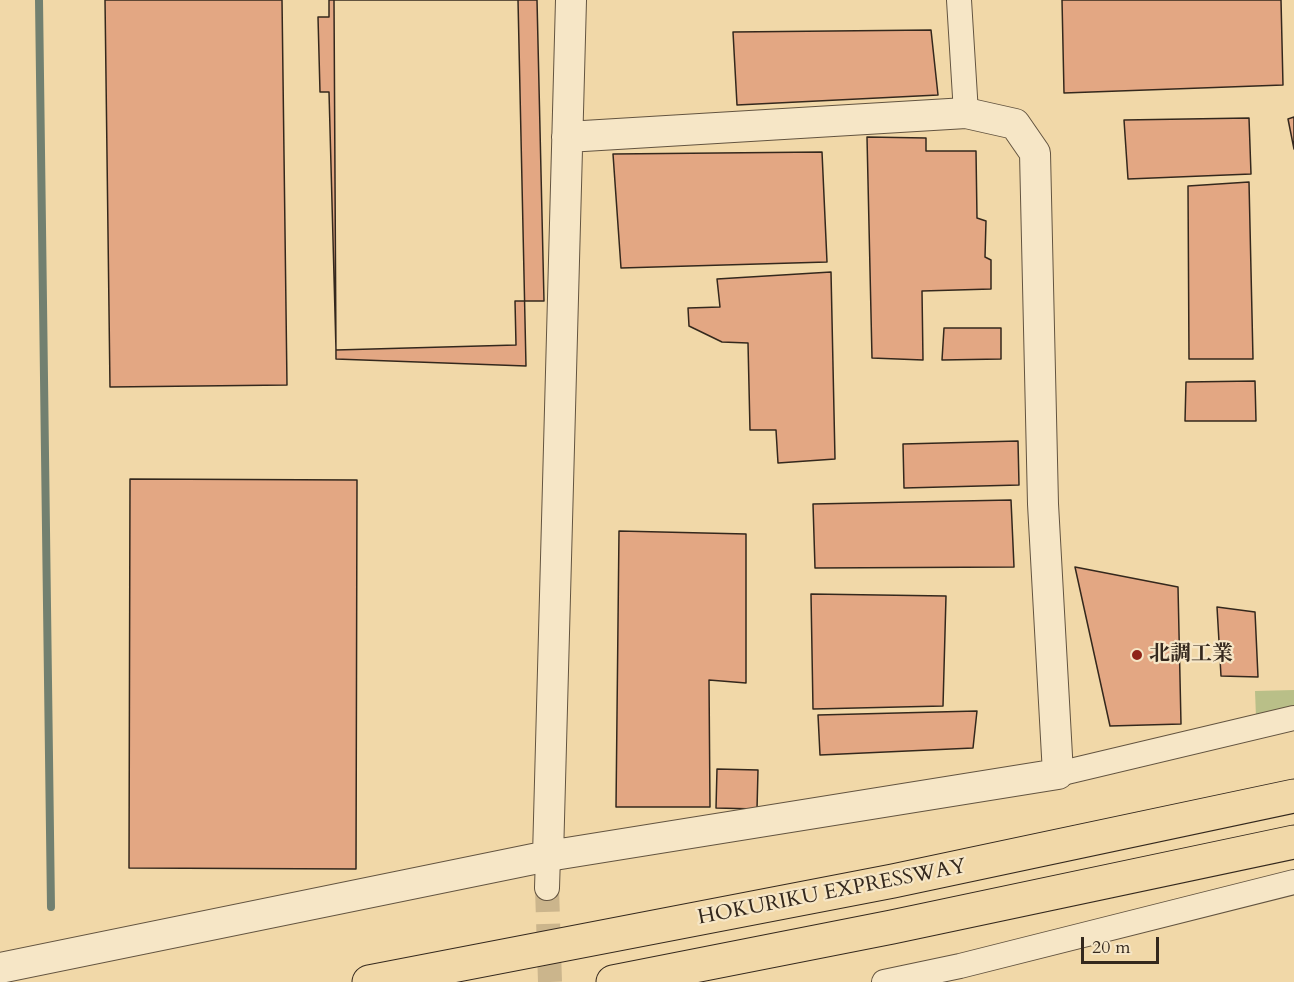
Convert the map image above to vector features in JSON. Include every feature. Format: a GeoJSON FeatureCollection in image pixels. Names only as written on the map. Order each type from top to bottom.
{"type":"FeatureCollection","features":[{"type":"Feature","properties":{"kind":"highway","name":"HOKURIKU EXPRESSWAY"},"geometry":{"type":"LineString","coordinates":[[369,982],[893,881],[1294,796]]}},
{"type":"Feature","properties":{"kind":"highway","name":"HOKURIKU EXPRESSWAY"},"geometry":{"type":"LineString","coordinates":[[613,982],[904,925],[1294,842]]}},
{"type":"Feature","properties":{"kind":"street"},"geometry":{"type":"LineString","coordinates":[[547,888],[571,0]]}},
{"type":"Feature","properties":{"kind":"street"},"geometry":{"type":"LineString","coordinates":[[959,0],[966,113]]}},
{"type":"Feature","properties":{"kind":"street"},"geometry":{"type":"LineString","coordinates":[[567,137],[966,113],[1015,124],[1035,153],[1043,504],[1058,774]]}},
{"type":"Feature","properties":{"kind":"street"},"geometry":{"type":"LineString","coordinates":[[0,968],[548,856],[1058,774],[1294,718]]}},
{"type":"Feature","properties":{"kind":"street"},"geometry":{"type":"LineString","coordinates":[[884,982],[960,966],[1294,882]]}},
{"type":"Feature","properties":{"kind":"green space"},"geometry":{"type":"Polygon","coordinates":[[[1294,690],[1294,709],[1256,717],[1255,691],[1294,690]]]}},
{"type":"Feature","properties":{"kind":"building"},"geometry":{"type":"Polygon","coordinates":[[[105,0],[282,0],[287,385],[110,387],[105,0]]]}},
{"type":"Feature","properties":{"kind":"building"},"geometry":{"type":"Polygon","coordinates":[[[329,0],[537,0],[544,301],[515,301],[516,345],[336,350],[329,92],[320,92],[318,17],[329,17],[329,0]]]}},
{"type":"Feature","properties":{"kind":"building"},"geometry":{"type":"Polygon","coordinates":[[[334,0],[518,0],[526,366],[336,359],[334,0]]]}},
{"type":"Feature","properties":{"kind":"building"},"geometry":{"type":"Polygon","coordinates":[[[1062,0],[1281,0],[1283,85],[1064,93],[1062,0]]]}},
{"type":"Feature","properties":{"kind":"building"},"geometry":{"type":"Polygon","coordinates":[[[931,30],[938,95],[737,105],[733,32],[931,30]]]}},
{"type":"Feature","properties":{"kind":"building"},"geometry":{"type":"Polygon","coordinates":[[[1294,117],[1294,149],[1288,119],[1294,117]]]}},
{"type":"Feature","properties":{"kind":"building"},"geometry":{"type":"Polygon","coordinates":[[[1249,118],[1251,174],[1128,179],[1124,120],[1249,118]]]}},
{"type":"Feature","properties":{"kind":"building"},"geometry":{"type":"Polygon","coordinates":[[[867,137],[926,138],[926,151],[976,151],[977,218],[986,221],[985,257],[991,260],[991,289],[922,291],[923,360],[872,358],[867,137]]]}},
{"type":"Feature","properties":{"kind":"building"},"geometry":{"type":"Polygon","coordinates":[[[822,152],[827,262],[621,268],[613,154],[822,152]]]}},
{"type":"Feature","properties":{"kind":"building"},"geometry":{"type":"Polygon","coordinates":[[[1249,182],[1253,359],[1189,359],[1188,186],[1249,182]]]}},
{"type":"Feature","properties":{"kind":"building"},"geometry":{"type":"Polygon","coordinates":[[[831,272],[835,459],[778,463],[776,430],[750,430],[748,343],[722,342],[689,326],[688,308],[720,307],[717,279],[831,272]]]}},
{"type":"Feature","properties":{"kind":"building"},"geometry":{"type":"Polygon","coordinates":[[[944,328],[1001,328],[1001,359],[942,360],[944,328]]]}},
{"type":"Feature","properties":{"kind":"building"},"geometry":{"type":"Polygon","coordinates":[[[1255,381],[1256,421],[1185,421],[1186,382],[1255,381]]]}},
{"type":"Feature","properties":{"kind":"building"},"geometry":{"type":"Polygon","coordinates":[[[1018,441],[1019,485],[904,488],[903,444],[1018,441]]]}},
{"type":"Feature","properties":{"kind":"building"},"geometry":{"type":"Polygon","coordinates":[[[130,479],[357,480],[356,869],[129,868],[130,479]]]}},
{"type":"Feature","properties":{"kind":"building"},"geometry":{"type":"Polygon","coordinates":[[[1011,500],[1014,567],[815,568],[813,504],[1011,500]]]}},
{"type":"Feature","properties":{"kind":"building"},"geometry":{"type":"Polygon","coordinates":[[[619,531],[746,534],[746,683],[709,680],[710,807],[616,807],[619,531]]]}},
{"type":"Feature","properties":{"kind":"building","name":"北調工業"},"geometry":{"type":"Polygon","coordinates":[[[1075,567],[1178,587],[1181,724],[1110,726],[1075,567]]]}},
{"type":"Feature","properties":{"kind":"building"},"geometry":{"type":"Polygon","coordinates":[[[811,594],[946,596],[943,706],[813,709],[811,594]]]}},
{"type":"Feature","properties":{"kind":"building"},"geometry":{"type":"Polygon","coordinates":[[[1217,607],[1255,612],[1258,677],[1221,676],[1217,607]]]}},
{"type":"Feature","properties":{"kind":"building"},"geometry":{"type":"Polygon","coordinates":[[[977,711],[973,748],[820,755],[818,715],[977,711]]]}},
{"type":"Feature","properties":{"kind":"building"},"geometry":{"type":"Polygon","coordinates":[[[717,769],[758,770],[757,809],[716,808],[717,769]]]}},
{"type":"Feature","properties":{"kind":"waterway"},"geometry":{"type":"LineString","coordinates":[[39,0],[51,907]]}},
{"type":"Feature","properties":{"kind":"tunnel"},"geometry":{"type":"LineString","coordinates":[[547,888],[550,982]]}},
{"type":"Feature","properties":{"kind":"place","name":"北調工業"},"geometry":{"type":"Point","coordinates":[1137,655]}}]}
